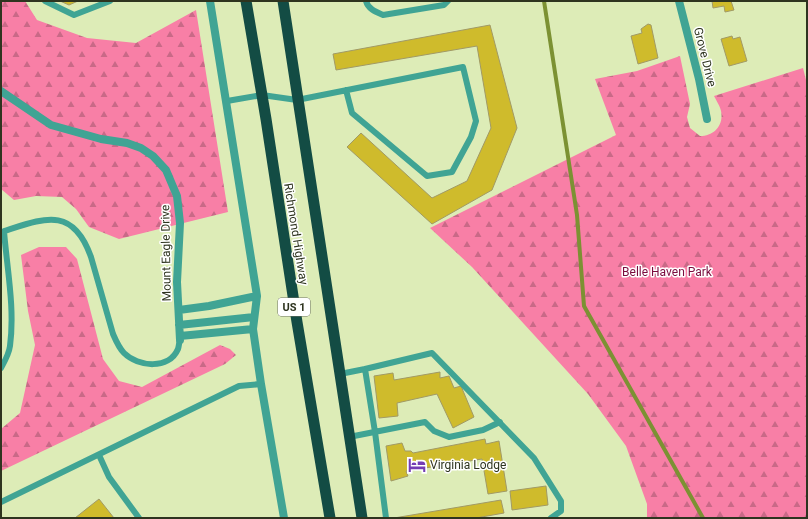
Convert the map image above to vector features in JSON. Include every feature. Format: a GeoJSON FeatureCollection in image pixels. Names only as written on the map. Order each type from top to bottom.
{"type":"FeatureCollection","features":[{"type":"Feature","properties":{"kind":"highway","name":"Richmond Highway"},"geometry":{"type":"LineString","coordinates":[[246,1],[330,518]]}},
{"type":"Feature","properties":{"kind":"highway","name":"Richmond Highway"},"geometry":{"type":"LineString","coordinates":[[283,1],[362,518]]}},
{"type":"Feature","properties":{"kind":"street"},"geometry":{"type":"LineString","coordinates":[[210,1],[257,296],[253,329],[284,518]]}},
{"type":"Feature","properties":{"kind":"street","name":"Grove Drive"},"geometry":{"type":"LineString","coordinates":[[679,1],[700,79],[707,119]]}},
{"type":"Feature","properties":{"kind":"street","name":"Mount Eagle Drive"},"geometry":{"type":"LineString","coordinates":[[1,91],[51,125],[101,139],[127,143],[141,148],[153,156],[166,170],[177,196],[180,223],[177,282],[180,338]]}},
{"type":"Feature","properties":{"kind":"street","name":"Mount Eagle Drive"},"geometry":{"type":"LineString","coordinates":[[179,310],[209,306],[257,296]]}},
{"type":"Feature","properties":{"kind":"street"},"geometry":{"type":"LineString","coordinates":[[179,325],[254,317]]}},
{"type":"Feature","properties":{"kind":"street"},"geometry":{"type":"LineString","coordinates":[[180,338],[253,329]]}},
{"type":"Feature","properties":{"kind":"lane"},"geometry":{"type":"LineString","coordinates":[[45,1],[74,15],[110,1]]}},
{"type":"Feature","properties":{"kind":"lane"},"geometry":{"type":"LineString","coordinates":[[366,1],[367,6],[383,15],[444,5],[448,1]]}},
{"type":"Feature","properties":{"kind":"lane"},"geometry":{"type":"LineString","coordinates":[[227,101],[262,95],[297,100],[346,90],[463,67],[476,121],[471,137],[452,172],[427,176],[352,113],[346,90]]}},
{"type":"Feature","properties":{"kind":"lane"},"geometry":{"type":"LineString","coordinates":[[1,368],[7,359],[11,332],[11,303],[3,230],[34,222],[55,219],[63,221],[73,226],[87,244],[113,334],[124,353],[146,364],[166,362],[178,349],[180,338]]}},
{"type":"Feature","properties":{"kind":"lane"},"geometry":{"type":"LineString","coordinates":[[340,374],[432,353],[534,458],[561,501],[561,510],[551,518]]}},
{"type":"Feature","properties":{"kind":"lane"},"geometry":{"type":"LineString","coordinates":[[365,369],[386,518]]}},
{"type":"Feature","properties":{"kind":"lane"},"geometry":{"type":"LineString","coordinates":[[1,502],[239,386],[261,384]]}},
{"type":"Feature","properties":{"kind":"lane"},"geometry":{"type":"LineString","coordinates":[[349,436],[425,422],[434,431],[449,436],[483,430],[500,422]]}},
{"type":"Feature","properties":{"kind":"lane"},"geometry":{"type":"LineString","coordinates":[[99,455],[109,476],[139,518]]}},
{"type":"Feature","properties":{"kind":"green space"},"geometry":{"type":"Polygon","coordinates":[[[1,1],[25,1],[37,20],[87,38],[136,43],[196,10],[228,212],[119,239],[89,227],[76,209],[62,197],[36,196],[14,200],[1,189],[1,1]]]}},
{"type":"Feature","properties":{"kind":"green space","name":"Belle Haven Park"},"geometry":{"type":"Polygon","coordinates":[[[680,56],[690,104],[687,117],[690,128],[700,136],[705,136],[714,132],[721,121],[722,116],[719,105],[714,96],[803,68],[807,84],[807,518],[647,518],[647,504],[626,446],[588,394],[472,267],[430,228],[616,135],[595,79],[637,71],[680,56]]]}},
{"type":"Feature","properties":{"kind":"green space"},"geometry":{"type":"Polygon","coordinates":[[[39,247],[66,247],[77,259],[103,359],[119,381],[142,387],[220,345],[230,349],[236,355],[225,364],[1,471],[1,429],[20,413],[35,345],[28,311],[21,255],[39,247]]]}},
{"type":"Feature","properties":{"kind":"building"},"geometry":{"type":"Polygon","coordinates":[[[60,1],[78,1],[69,5],[60,1]]]}},
{"type":"Feature","properties":{"kind":"building"},"geometry":{"type":"Polygon","coordinates":[[[712,1],[731,1],[734,10],[725,12],[724,6],[713,8],[712,1]]]}},
{"type":"Feature","properties":{"kind":"building"},"geometry":{"type":"Polygon","coordinates":[[[648,24],[651,25],[658,58],[638,64],[631,36],[642,33],[641,29],[648,24]]]}},
{"type":"Feature","properties":{"kind":"building"},"geometry":{"type":"Polygon","coordinates":[[[490,25],[517,128],[492,190],[432,224],[347,147],[361,133],[432,198],[467,181],[491,128],[477,46],[336,70],[333,54],[490,25]]]}},
{"type":"Feature","properties":{"kind":"building"},"geometry":{"type":"Polygon","coordinates":[[[732,36],[733,39],[740,37],[747,61],[729,66],[721,39],[732,36]]]}},
{"type":"Feature","properties":{"kind":"building"},"geometry":{"type":"Polygon","coordinates":[[[440,372],[440,378],[449,376],[454,388],[461,386],[474,417],[453,428],[437,394],[397,403],[398,416],[379,418],[374,376],[393,373],[394,380],[440,372]]]}},
{"type":"Feature","properties":{"kind":"building","name":"Virginia Lodge"},"geometry":{"type":"Polygon","coordinates":[[[485,439],[486,444],[499,441],[507,491],[488,494],[482,459],[406,471],[408,476],[391,481],[386,446],[402,443],[405,451],[411,451],[413,453],[485,439]]]}},
{"type":"Feature","properties":{"kind":"building"},"geometry":{"type":"Polygon","coordinates":[[[546,486],[548,505],[512,510],[510,491],[546,486]]]}},
{"type":"Feature","properties":{"kind":"building"},"geometry":{"type":"Polygon","coordinates":[[[99,499],[114,518],[75,518],[99,499]]]}},
{"type":"Feature","properties":{"kind":"building"},"geometry":{"type":"Polygon","coordinates":[[[501,500],[504,513],[476,518],[394,518],[501,500]]]}},
{"type":"Feature","properties":{"kind":"waterway"},"geometry":{"type":"LineString","coordinates":[[544,1],[577,215],[584,306],[703,518]]}},
{"type":"Feature","properties":{"kind":"place","name":"Virginia Lodge"},"geometry":{"type":"Point","coordinates":[417,465]}}]}
